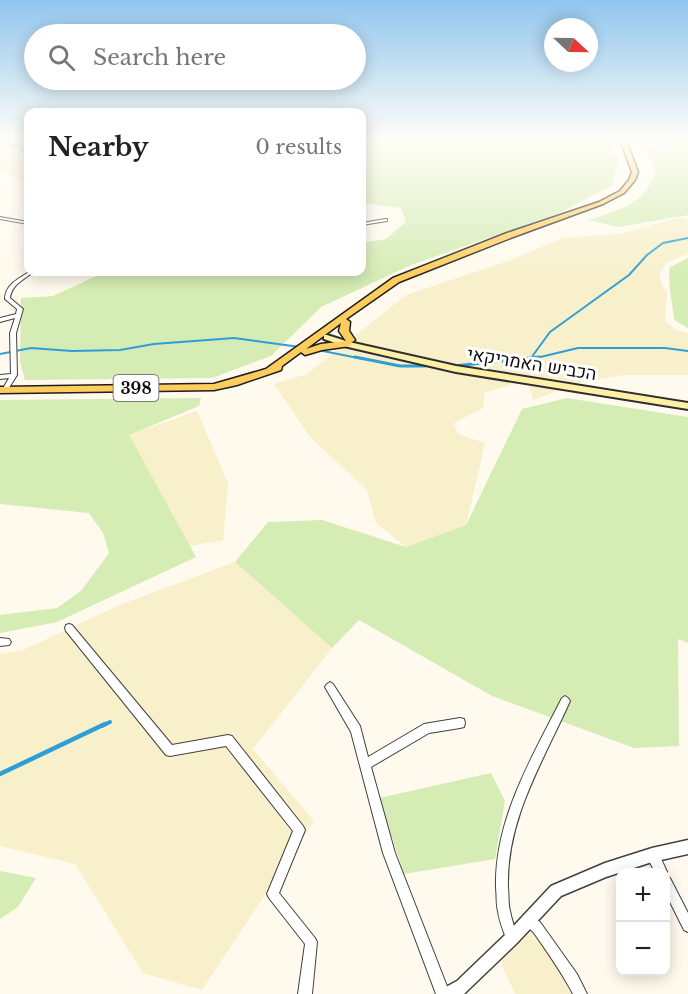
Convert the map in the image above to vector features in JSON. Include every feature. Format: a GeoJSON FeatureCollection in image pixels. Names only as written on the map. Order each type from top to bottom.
{"type":"FeatureCollection","features":[{"type":"Feature","properties":{"kind":"main road","name":"398"},"geometry":{"type":"LineString","coordinates":[[3,390],[214,387],[270,370],[294,360],[386,286],[420,270],[510,235],[601,203],[622,192],[627,186]]}},
{"type":"Feature","properties":{"kind":"main road","name":"398"},"geometry":{"type":"LineString","coordinates":[[270,370],[346,322],[420,270]]}},
{"type":"Feature","properties":{"kind":"main road"},"geometry":{"type":"LineString","coordinates":[[305,352],[349,342],[344,331],[346,322]]}},
{"type":"Feature","properties":{"kind":"main road","name":"הכביש האמריקאי"},"geometry":{"type":"LineString","coordinates":[[327,334],[372,349],[465,371],[688,406]]}},
{"type":"Feature","properties":{"kind":"street"},"geometry":{"type":"LineString","coordinates":[[0,218],[24,222]]}},
{"type":"Feature","properties":{"kind":"street"},"geometry":{"type":"LineString","coordinates":[[366,223],[385,220]]}},
{"type":"Feature","properties":{"kind":"street"},"geometry":{"type":"LineString","coordinates":[[3,390],[14,375],[13,333],[15,319],[20,309],[8,298],[7,292],[26,276]]}},
{"type":"Feature","properties":{"kind":"street"},"geometry":{"type":"LineString","coordinates":[[0,320],[18,315]]}},
{"type":"Feature","properties":{"kind":"street"},"geometry":{"type":"LineString","coordinates":[[0,377],[14,375]]}},
{"type":"Feature","properties":{"kind":"street"},"geometry":{"type":"LineString","coordinates":[[69,628],[170,751],[228,740],[299,830],[273,894],[311,942],[305,994]]}},
{"type":"Feature","properties":{"kind":"street"},"geometry":{"type":"LineString","coordinates":[[330,687],[356,730],[389,853],[443,994]]}},
{"type":"Feature","properties":{"kind":"street"},"geometry":{"type":"LineString","coordinates":[[512,938],[503,908],[503,851],[514,808],[565,701]]}},
{"type":"Feature","properties":{"kind":"street"},"geometry":{"type":"LineString","coordinates":[[365,765],[428,728],[460,723]]}},
{"type":"Feature","properties":{"kind":"street"},"geometry":{"type":"LineString","coordinates":[[450,994],[466,989],[556,891],[605,870],[652,855],[688,847]]}},
{"type":"Feature","properties":{"kind":"street"},"geometry":{"type":"LineString","coordinates":[[652,855],[658,868]]}},
{"type":"Feature","properties":{"kind":"street"},"geometry":{"type":"LineString","coordinates":[[670,890],[688,927]]}},
{"type":"Feature","properties":{"kind":"street"},"geometry":{"type":"LineString","coordinates":[[528,920],[536,926],[580,994]]}},
{"type":"Feature","properties":{"kind":"shaded area"},"geometry":{"type":"Polygon","coordinates":[[[679,217],[688,220],[688,253],[666,263],[659,274],[667,292],[665,321],[676,330],[688,333],[688,375],[624,375],[583,382],[533,400],[527,381],[485,392],[483,408],[454,423],[458,434],[485,443],[466,525],[406,547],[376,523],[367,490],[310,437],[274,384],[307,374],[406,295],[511,260],[563,238],[624,233],[679,217]]]}},
{"type":"Feature","properties":{"kind":"shaded area"},"geometry":{"type":"Polygon","coordinates":[[[197,411],[228,483],[223,540],[190,546],[128,435],[197,411]]]}},
{"type":"Feature","properties":{"kind":"shaded area"},"geometry":{"type":"Polygon","coordinates":[[[235,562],[332,648],[253,749],[314,821],[202,990],[143,973],[75,864],[0,846],[0,654],[23,650],[122,604],[235,562]]]}},
{"type":"Feature","properties":{"kind":"shaded area"},"geometry":{"type":"Polygon","coordinates":[[[536,926],[571,994],[515,994],[501,963],[536,926]]]}},
{"type":"Feature","properties":{"kind":"green space"},"geometry":{"type":"Polygon","coordinates":[[[366,186],[609,186],[562,212],[411,265],[321,307],[271,356],[212,378],[25,380],[20,362],[21,298],[53,296],[96,276],[366,276],[366,242],[386,239],[406,222],[401,208],[366,204],[366,186]]]}},
{"type":"Feature","properties":{"kind":"green space"},"geometry":{"type":"Polygon","coordinates":[[[648,186],[688,186],[688,215],[618,227],[589,220],[621,209],[648,186]]]}},
{"type":"Feature","properties":{"kind":"green space"},"geometry":{"type":"Polygon","coordinates":[[[688,258],[688,328],[674,320],[669,279],[670,267],[688,258]]]}},
{"type":"Feature","properties":{"kind":"green space"},"geometry":{"type":"Polygon","coordinates":[[[201,398],[199,406],[129,435],[196,557],[57,622],[0,633],[0,615],[57,608],[81,591],[109,553],[103,533],[89,513],[0,504],[0,400],[201,398]]]}},
{"type":"Feature","properties":{"kind":"green space"},"geometry":{"type":"Polygon","coordinates":[[[567,398],[688,417],[688,643],[678,639],[679,746],[634,748],[492,696],[359,620],[332,648],[235,562],[268,522],[322,520],[406,547],[466,525],[522,409],[567,398]]]}},
{"type":"Feature","properties":{"kind":"green space"},"geometry":{"type":"Polygon","coordinates":[[[491,773],[505,801],[495,859],[404,874],[379,798],[491,773]]]}},
{"type":"Feature","properties":{"kind":"green space"},"geometry":{"type":"Polygon","coordinates":[[[0,871],[36,878],[18,907],[0,919],[0,871]]]}},
{"type":"Feature","properties":{"kind":"waterway"},"geometry":{"type":"LineString","coordinates":[[531,358],[550,332],[629,275],[647,255],[663,243],[688,238]]}},
{"type":"Feature","properties":{"kind":"waterway"},"geometry":{"type":"LineString","coordinates":[[0,354],[31,348],[72,351],[120,350],[154,344],[234,338],[300,347]]}},
{"type":"Feature","properties":{"kind":"waterway"},"geometry":{"type":"LineString","coordinates":[[532,359],[578,348],[665,348],[688,351]]}},
{"type":"Feature","properties":{"kind":"waterway"},"geometry":{"type":"LineString","coordinates":[[318,350],[363,359]]}},
{"type":"Feature","properties":{"kind":"waterway"},"geometry":{"type":"LineString","coordinates":[[355,357],[400,366],[425,366]]}},
{"type":"Feature","properties":{"kind":"waterway"},"geometry":{"type":"LineString","coordinates":[[531,358],[539,357]]}},
{"type":"Feature","properties":{"kind":"waterway"},"geometry":{"type":"LineString","coordinates":[[454,366],[531,358]]}},
{"type":"Feature","properties":{"kind":"waterway"},"geometry":{"type":"LineString","coordinates":[[102,726],[110,722]]}},
{"type":"Feature","properties":{"kind":"waterway"},"geometry":{"type":"LineString","coordinates":[[0,774],[105,724]]}}]}
